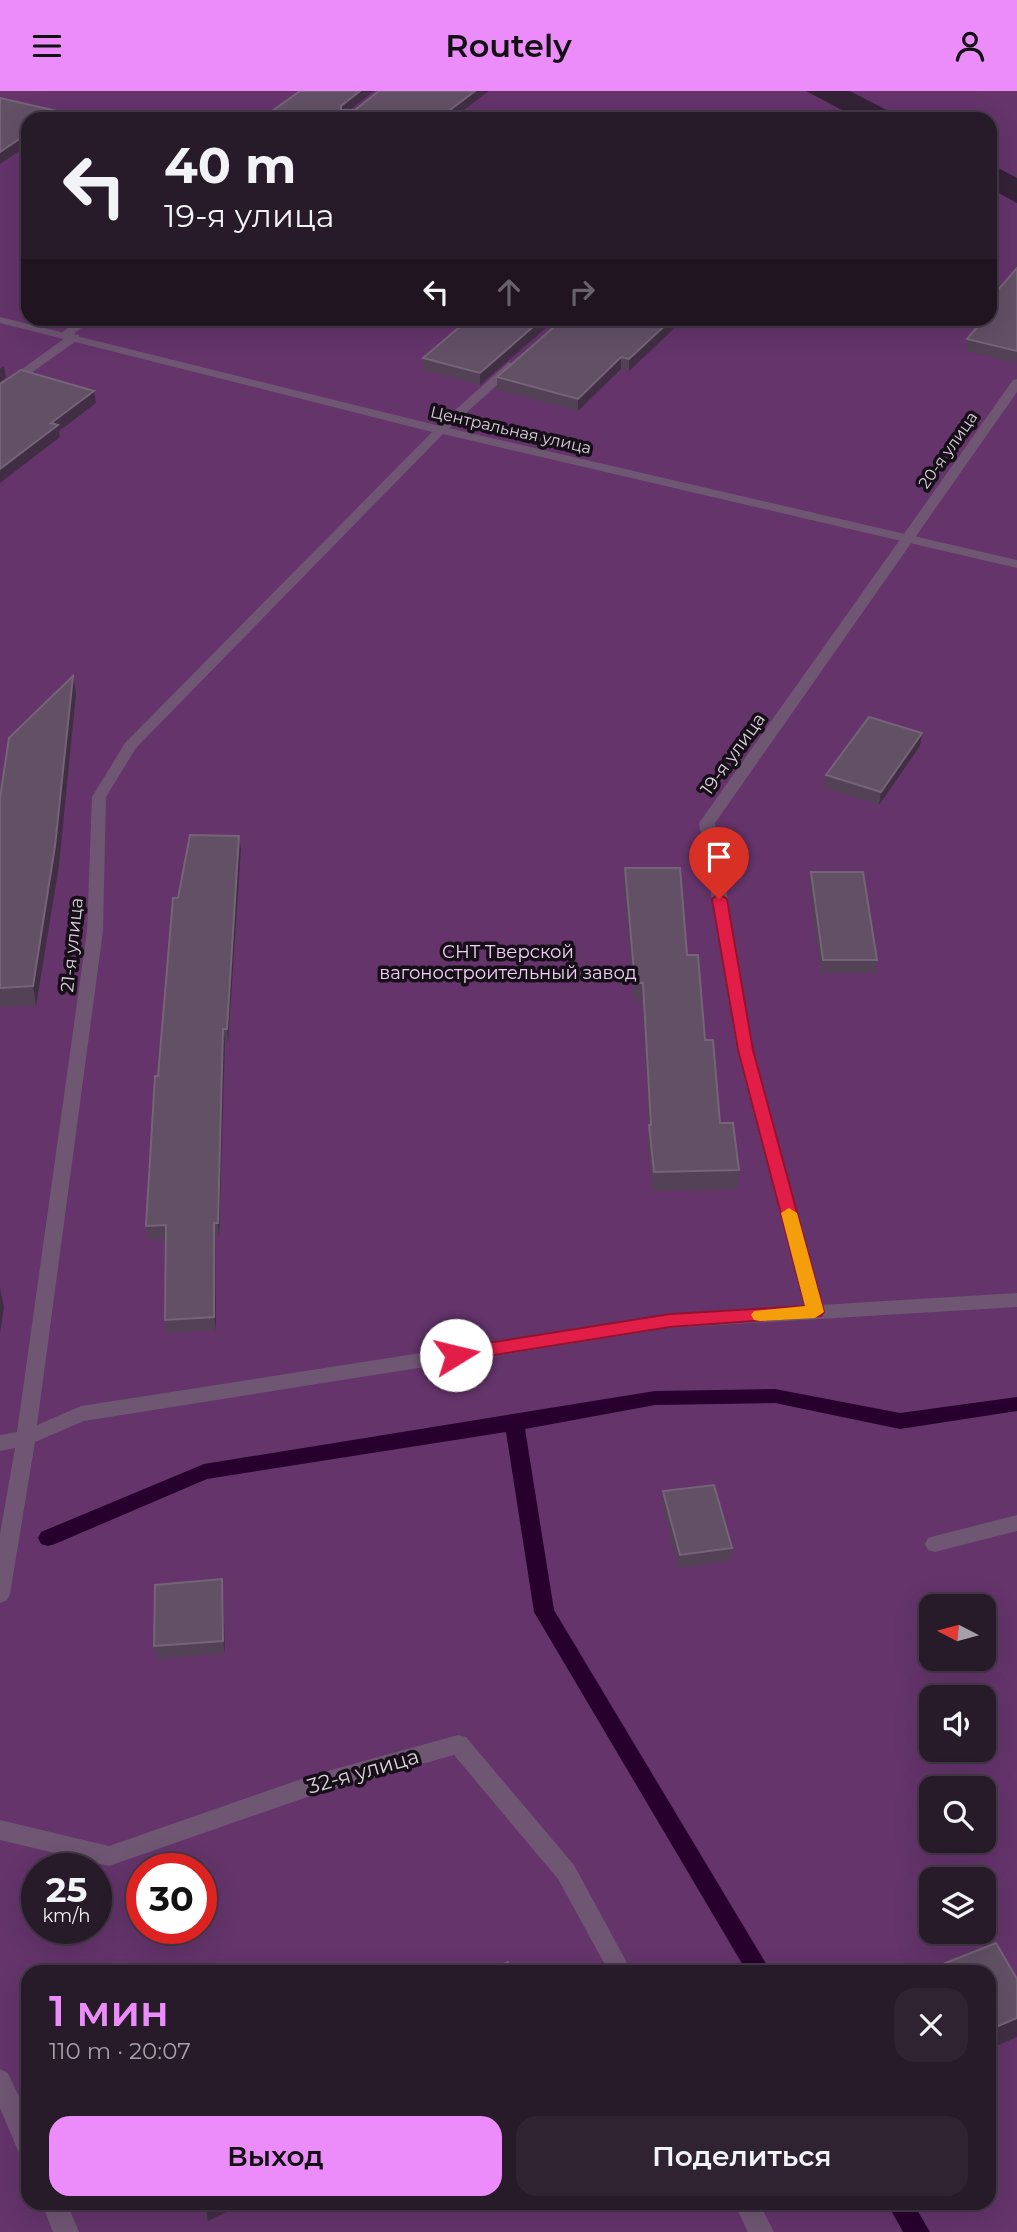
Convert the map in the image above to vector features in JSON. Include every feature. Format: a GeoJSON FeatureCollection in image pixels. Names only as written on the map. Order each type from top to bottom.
{"type":"FeatureCollection","features":[{"type":"Feature","properties":{"kind":"street","name":"Центральная улица"},"geometry":{"type":"LineString","coordinates":[[0,320],[21,325]]}},
{"type":"Feature","properties":{"kind":"street","name":"Центральная улица"},"geometry":{"type":"LineString","coordinates":[[26,326],[440,430],[1017,564]]}},
{"type":"Feature","properties":{"kind":"street"},"geometry":{"type":"LineString","coordinates":[[0,391],[79,326]]}},
{"type":"Feature","properties":{"kind":"street","name":"21-я улица"},"geometry":{"type":"LineString","coordinates":[[0,1594],[26,1438],[95,931],[99,797],[130,746],[440,430],[523,356]]}},
{"type":"Feature","properties":{"kind":"street","name":"20-я улица"},"geometry":{"type":"LineString","coordinates":[[908,537],[1017,383]]}},
{"type":"Feature","properties":{"kind":"street","name":"19-я улица"},"geometry":{"type":"LineString","coordinates":[[815,1312],[745,1050],[707,823],[908,537]]}},
{"type":"Feature","properties":{"kind":"street"},"geometry":{"type":"LineString","coordinates":[[0,1443],[26,1438],[81,1414],[670,1321],[1017,1300]]}},
{"type":"Feature","properties":{"kind":"street"},"geometry":{"type":"LineString","coordinates":[[935,1544],[1017,1523]]}},
{"type":"Feature","properties":{"kind":"street","name":"32-я улица"},"geometry":{"type":"LineString","coordinates":[[0,1830],[109,1856],[313,1785],[458,1744],[566,1872],[617,1965]]}},
{"type":"Feature","properties":{"kind":"street"},"geometry":{"type":"LineString","coordinates":[[0,2081],[21,2128]]}},
{"type":"Feature","properties":{"kind":"street"},"geometry":{"type":"LineString","coordinates":[[57,2210],[66,2232]]}},
{"type":"Feature","properties":{"kind":"street"},"geometry":{"type":"LineString","coordinates":[[750,2210],[761,2232]]}},
{"type":"Feature","properties":{"kind":"green space","name":"СНТ Тверской вагоностроительный завод"},"geometry":{"type":"Polygon","coordinates":[[[0,91],[806,91],[846,112],[21,112],[21,326],[997,326],[997,192],[1017,203],[1017,2232],[0,2232],[0,91]]]}},
{"type":"Feature","properties":{"kind":"green space"},"geometry":{"type":"Polygon","coordinates":[[[850,91],[1017,91],[1017,178],[997,167],[997,112],[890,112],[850,91]]]}},
{"type":"Feature","properties":{"kind":"building"},"geometry":{"type":"Polygon","coordinates":[[[300,91],[360,91],[341,106],[341,110],[355,110],[379,91],[475,91],[447,112],[271,112],[300,91]]]}},
{"type":"Feature","properties":{"kind":"building"},"geometry":{"type":"Polygon","coordinates":[[[0,98],[61,112],[21,112],[21,138],[0,152],[0,98]]]}},
{"type":"Feature","properties":{"kind":"building"},"geometry":{"type":"Polygon","coordinates":[[[1017,268],[1017,351],[967,339],[978,326],[997,326],[997,291],[1017,268]]]}},
{"type":"Feature","properties":{"kind":"building"},"geometry":{"type":"Polygon","coordinates":[[[461,326],[534,326],[480,373],[423,358],[461,326]]]}},
{"type":"Feature","properties":{"kind":"building"},"geometry":{"type":"Polygon","coordinates":[[[555,326],[664,326],[629,359],[621,357],[578,399],[497,377],[555,326]]]}},
{"type":"Feature","properties":{"kind":"building"},"geometry":{"type":"Polygon","coordinates":[[[21,370],[94,391],[51,423],[58,425],[0,469],[0,384],[21,370]]]}},
{"type":"Feature","properties":{"kind":"building"},"geometry":{"type":"Polygon","coordinates":[[[73,676],[55,846],[33,986],[0,988],[0,798],[9,738],[73,676]]]}},
{"type":"Feature","properties":{"kind":"building"},"geometry":{"type":"Polygon","coordinates":[[[869,717],[922,733],[881,792],[826,775],[869,717]]]}},
{"type":"Feature","properties":{"kind":"building"},"geometry":{"type":"Polygon","coordinates":[[[190,835],[239,836],[227,1029],[223,1029],[218,1223],[214,1223],[214,1317],[165,1320],[166,1225],[146,1226],[155,1076],[158,1076],[173,898],[178,898],[190,835]]]}},
{"type":"Feature","properties":{"kind":"building"},"geometry":{"type":"Polygon","coordinates":[[[625,868],[680,868],[687,955],[698,955],[705,1040],[713,1040],[720,1123],[733,1123],[739,1170],[654,1172],[649,1125],[643,983],[635,983],[625,868]]]}},
{"type":"Feature","properties":{"kind":"building"},"geometry":{"type":"Polygon","coordinates":[[[811,872],[863,872],[877,960],[823,960],[811,872]]]}},
{"type":"Feature","properties":{"kind":"building"},"geometry":{"type":"Polygon","coordinates":[[[714,1485],[732,1548],[680,1555],[663,1491],[714,1485]]]}},
{"type":"Feature","properties":{"kind":"building"},"geometry":{"type":"Polygon","coordinates":[[[222,1579],[223,1641],[154,1646],[155,1585],[222,1579]]]}},
{"type":"Feature","properties":{"kind":"building"},"geometry":{"type":"Polygon","coordinates":[[[996,1943],[1017,1979],[1017,2018],[996,2027],[996,1965],[941,1965],[996,1943]]]}},
{"type":"Feature","properties":{"kind":"waterway"},"geometry":{"type":"LineString","coordinates":[[514,1423],[655,1398],[775,1396],[900,1421],[1017,1404]]}},
{"type":"Feature","properties":{"kind":"waterway"},"geometry":{"type":"LineString","coordinates":[[48,1538],[204,1472],[514,1423]]}},
{"type":"Feature","properties":{"kind":"waterway"},"geometry":{"type":"LineString","coordinates":[[514,1423],[544,1612],[756,1965]]}},
{"type":"Feature","properties":{"kind":"waterway"},"geometry":{"type":"LineString","coordinates":[[903,2210],[917,2232]]}},
{"type":"Feature","properties":{"kind":"slow traffic"},"geometry":{"type":"LineString","coordinates":[[760,1315],[815,1312],[789,1213]]}},
{"type":"Feature","properties":{"kind":"route"},"geometry":{"type":"LineString","coordinates":[[456,1355],[670,1321],[815,1312],[745,1050],[719,899]]}}]}
